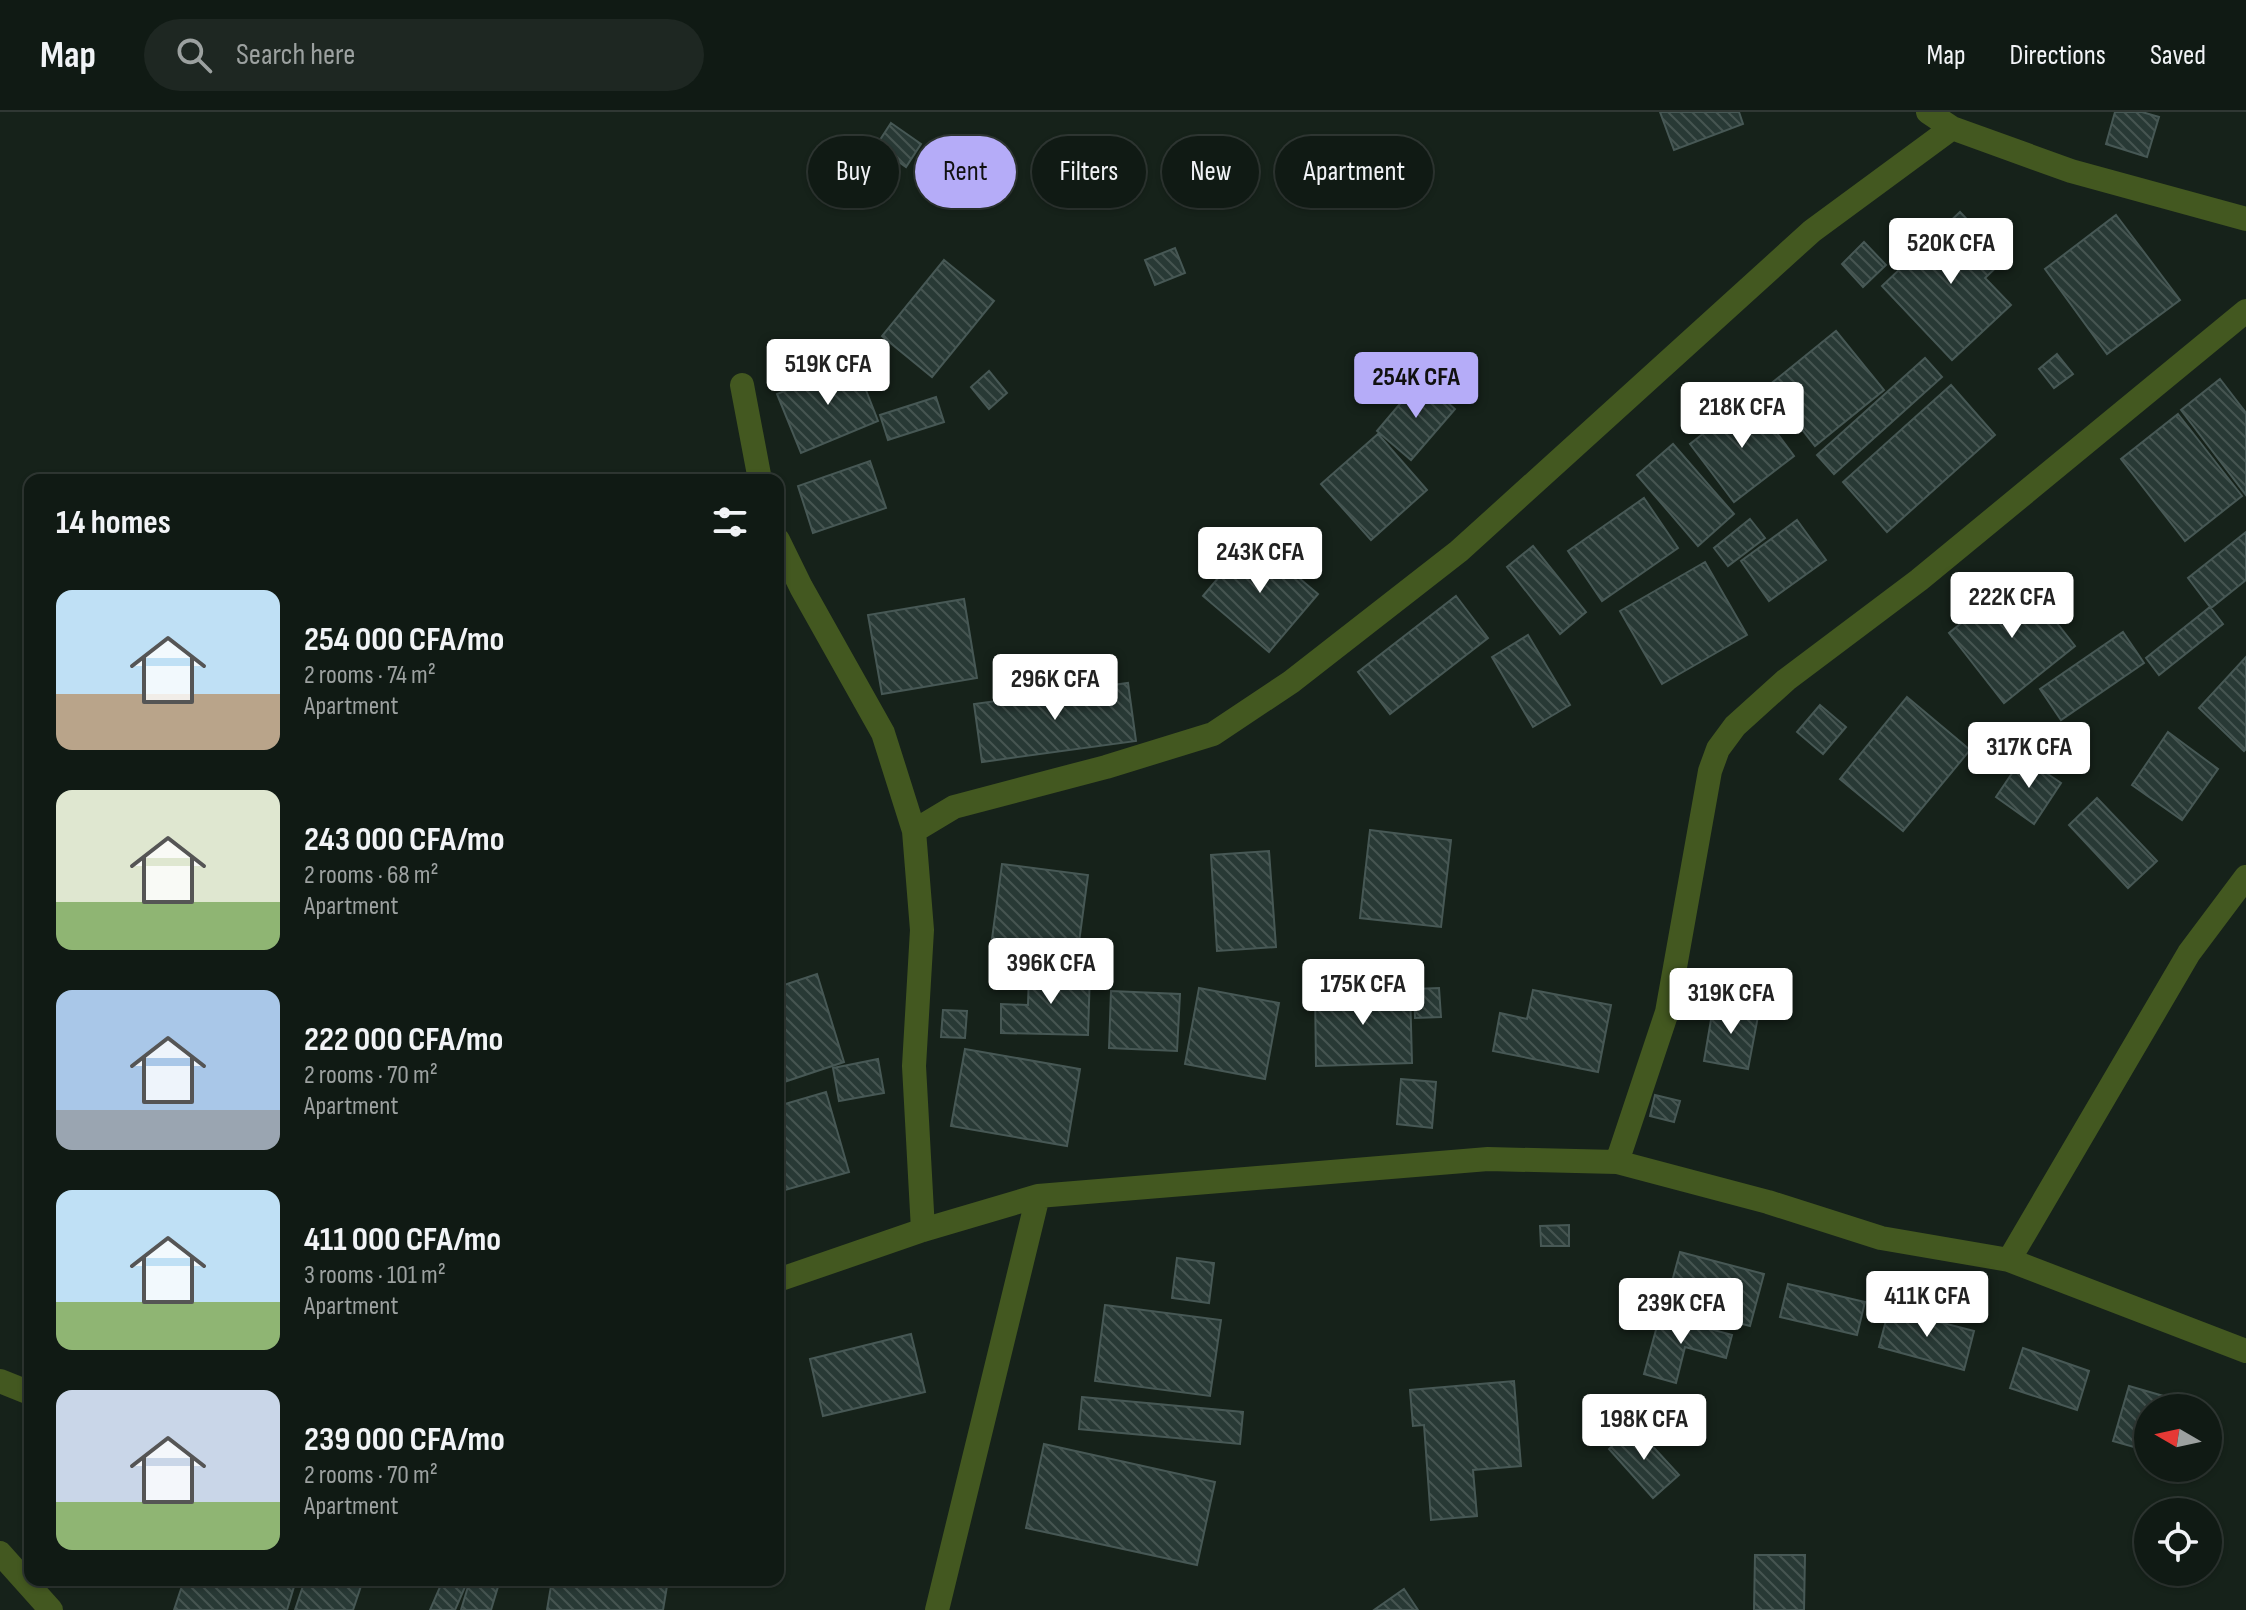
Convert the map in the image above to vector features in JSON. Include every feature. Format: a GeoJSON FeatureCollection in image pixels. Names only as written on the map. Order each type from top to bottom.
{"type":"FeatureCollection","features":[{"type":"Feature","properties":{"kind":"street"},"geometry":{"type":"LineString","coordinates":[[1928,112],[1952,128],[2071,171],[2246,219]]}},
{"type":"Feature","properties":{"kind":"street"},"geometry":{"type":"LineString","coordinates":[[914,831],[954,807],[1106,767],[1213,734],[1291,682],[1459,551],[1812,231],[1952,128]]}},
{"type":"Feature","properties":{"kind":"street"},"geometry":{"type":"LineString","coordinates":[[1617,1162],[1667,1012],[1710,771],[1718,749],[1735,726],[1786,680],[1919,580],[2246,311]]}},
{"type":"Feature","properties":{"kind":"street"},"geometry":{"type":"LineString","coordinates":[[742,385],[759,474]]}},
{"type":"Feature","properties":{"kind":"street"},"geometry":{"type":"LineString","coordinates":[[784,552],[883,733],[914,831],[922,930],[914,1079],[923,1230]]}},
{"type":"Feature","properties":{"kind":"street"},"geometry":{"type":"LineString","coordinates":[[2009,1260],[2189,953],[2246,877]]}},
{"type":"Feature","properties":{"kind":"street"},"geometry":{"type":"LineString","coordinates":[[784,1278],[923,1230],[1038,1196],[1488,1159],[1617,1162],[1768,1202],[1881,1238],[2009,1260],[2246,1351]]}},
{"type":"Feature","properties":{"kind":"street"},"geometry":{"type":"LineString","coordinates":[[937,1610],[1038,1196]]}},
{"type":"Feature","properties":{"kind":"street"},"geometry":{"type":"LineString","coordinates":[[0,1381],[24,1391]]}},
{"type":"Feature","properties":{"kind":"street"},"geometry":{"type":"LineString","coordinates":[[0,1553],[24,1580]]}},
{"type":"Feature","properties":{"kind":"street"},"geometry":{"type":"LineString","coordinates":[[30,1586],[51,1610]]}},
{"type":"Feature","properties":{"kind":"building"},"geometry":{"type":"Polygon","coordinates":[[[1660,112],[1739,112],[1743,124],[1674,150],[1660,112]]]}},
{"type":"Feature","properties":{"kind":"building"},"geometry":{"type":"Polygon","coordinates":[[[2115,112],[2142,112],[2159,117],[2147,157],[2106,144],[2115,112]]]}},
{"type":"Feature","properties":{"kind":"building"},"geometry":{"type":"Polygon","coordinates":[[[891,123],[915,140],[915,153],[906,167],[899,162],[899,136],[883,136],[891,123]]]}},
{"type":"Feature","properties":{"kind":"building"},"geometry":{"type":"Polygon","coordinates":[[[1960,212],[2005,259],[1985,278],[2011,305],[1952,360],[1882,286],[1960,212]]]}},
{"type":"Feature","properties":{"kind":"building"},"geometry":{"type":"Polygon","coordinates":[[[2116,215],[2180,300],[2107,354],[2045,269],[2116,215]]]}},
{"type":"Feature","properties":{"kind":"building"},"geometry":{"type":"Polygon","coordinates":[[[1864,242],[1886,265],[1863,287],[1842,264],[1864,242]]]}},
{"type":"Feature","properties":{"kind":"building"},"geometry":{"type":"Polygon","coordinates":[[[1175,248],[1185,273],[1155,285],[1145,260],[1175,248]]]}},
{"type":"Feature","properties":{"kind":"building"},"geometry":{"type":"Polygon","coordinates":[[[944,260],[994,301],[932,377],[882,336],[944,260]]]}},
{"type":"Feature","properties":{"kind":"building"},"geometry":{"type":"Polygon","coordinates":[[[1836,331],[1884,390],[1815,446],[1768,386],[1836,331]]]}},
{"type":"Feature","properties":{"kind":"building"},"geometry":{"type":"Polygon","coordinates":[[[2057,354],[2073,374],[2054,388],[2039,369],[2057,354]]]}},
{"type":"Feature","properties":{"kind":"building"},"geometry":{"type":"Polygon","coordinates":[[[1925,358],[1942,377],[1834,474],[1817,455],[1925,358]]]}},
{"type":"Feature","properties":{"kind":"building"},"geometry":{"type":"Polygon","coordinates":[[[855,362],[878,421],[801,453],[777,394],[855,362]]]}},
{"type":"Feature","properties":{"kind":"building"},"geometry":{"type":"Polygon","coordinates":[[[989,371],[1007,393],[989,409],[971,387],[989,371]]]}},
{"type":"Feature","properties":{"kind":"building"},"geometry":{"type":"Polygon","coordinates":[[[1421,379],[1455,409],[1411,460],[1377,431],[1421,379]]]}},
{"type":"Feature","properties":{"kind":"building"},"geometry":{"type":"Polygon","coordinates":[[[2220,379],[2246,413],[2246,495],[2181,410],[2220,379]]]}},
{"type":"Feature","properties":{"kind":"building"},"geometry":{"type":"Polygon","coordinates":[[[1951,385],[1995,435],[1887,532],[1843,482],[1951,385]]]}},
{"type":"Feature","properties":{"kind":"building"},"geometry":{"type":"Polygon","coordinates":[[[936,397],[944,422],[888,440],[880,415],[936,397]]]}},
{"type":"Feature","properties":{"kind":"building"},"geometry":{"type":"Polygon","coordinates":[[[1750,397],[1794,456],[1734,502],[1690,444],[1750,397]]]}},
{"type":"Feature","properties":{"kind":"building"},"geometry":{"type":"Polygon","coordinates":[[[2178,414],[2242,496],[2185,541],[2121,459],[2178,414]]]}},
{"type":"Feature","properties":{"kind":"building"},"geometry":{"type":"Polygon","coordinates":[[[1378,434],[1427,490],[1371,540],[1321,484],[1378,434]]]}},
{"type":"Feature","properties":{"kind":"building"},"geometry":{"type":"Polygon","coordinates":[[[1673,444],[1734,514],[1698,546],[1637,475],[1673,444]]]}},
{"type":"Feature","properties":{"kind":"building"},"geometry":{"type":"Polygon","coordinates":[[[870,461],[886,508],[813,533],[798,486],[870,461]]]}},
{"type":"Feature","properties":{"kind":"building"},"geometry":{"type":"Polygon","coordinates":[[[1644,498],[1678,548],[1602,601],[1568,551],[1644,498]]]}},
{"type":"Feature","properties":{"kind":"building"},"geometry":{"type":"Polygon","coordinates":[[[1750,519],[1765,538],[1728,566],[1714,548],[1750,519]]]}},
{"type":"Feature","properties":{"kind":"building"},"geometry":{"type":"Polygon","coordinates":[[[1797,520],[1826,560],[1769,601],[1741,561],[1797,520]]]}},
{"type":"Feature","properties":{"kind":"building"},"geometry":{"type":"Polygon","coordinates":[[[2246,532],[2246,580],[2211,608],[2188,578],[2246,532]]]}},
{"type":"Feature","properties":{"kind":"building"},"geometry":{"type":"Polygon","coordinates":[[[1252,538],[1318,594],[1269,652],[1203,596],[1252,538]]]}},
{"type":"Feature","properties":{"kind":"building"},"geometry":{"type":"Polygon","coordinates":[[[1533,546],[1586,612],[1560,634],[1507,567],[1533,546]]]}},
{"type":"Feature","properties":{"kind":"building"},"geometry":{"type":"Polygon","coordinates":[[[1705,562],[1747,635],[1662,684],[1620,611],[1705,562]]]}},
{"type":"Feature","properties":{"kind":"building"},"geometry":{"type":"Polygon","coordinates":[[[2020,576],[2075,646],[2004,703],[1949,633],[2020,576]]]}},
{"type":"Feature","properties":{"kind":"building"},"geometry":{"type":"Polygon","coordinates":[[[1456,596],[1488,638],[1390,714],[1358,672],[1456,596]]]}},
{"type":"Feature","properties":{"kind":"building"},"geometry":{"type":"Polygon","coordinates":[[[964,599],[977,678],[882,694],[868,615],[964,599]]]}},
{"type":"Feature","properties":{"kind":"building"},"geometry":{"type":"Polygon","coordinates":[[[2210,607],[2223,624],[2159,675],[2146,658],[2210,607]]]}},
{"type":"Feature","properties":{"kind":"building"},"geometry":{"type":"Polygon","coordinates":[[[2123,632],[2144,663],[2061,720],[2040,689],[2123,632]]]}},
{"type":"Feature","properties":{"kind":"building"},"geometry":{"type":"Polygon","coordinates":[[[1528,635],[1570,705],[1533,727],[1492,657],[1528,635]]]}},
{"type":"Feature","properties":{"kind":"building"},"geometry":{"type":"Polygon","coordinates":[[[2246,657],[2246,749],[2244,751],[2199,708],[2246,657]]]}},
{"type":"Feature","properties":{"kind":"building"},"geometry":{"type":"Polygon","coordinates":[[[1128,683],[1136,741],[982,762],[974,704],[1128,683]]]}},
{"type":"Feature","properties":{"kind":"building"},"geometry":{"type":"Polygon","coordinates":[[[1907,697],[1970,750],[1903,831],[1840,779],[1907,697]]]}},
{"type":"Feature","properties":{"kind":"building"},"geometry":{"type":"Polygon","coordinates":[[[1820,705],[1846,727],[1823,754],[1797,732],[1820,705]]]}},
{"type":"Feature","properties":{"kind":"building"},"geometry":{"type":"Polygon","coordinates":[[[2168,732],[2218,769],[2182,820],[2132,785],[2168,732]]]}},
{"type":"Feature","properties":{"kind":"building"},"geometry":{"type":"Polygon","coordinates":[[[2023,757],[2061,783],[2034,824],[1996,797],[2023,757]]]}},
{"type":"Feature","properties":{"kind":"building"},"geometry":{"type":"Polygon","coordinates":[[[2097,798],[2157,861],[2128,888],[2069,825],[2097,798]]]}},
{"type":"Feature","properties":{"kind":"building"},"geometry":{"type":"Polygon","coordinates":[[[1370,830],[1451,840],[1441,927],[1360,918],[1370,830]]]}},
{"type":"Feature","properties":{"kind":"building"},"geometry":{"type":"Polygon","coordinates":[[[1269,851],[1276,947],[1217,951],[1211,855],[1269,851]]]}},
{"type":"Feature","properties":{"kind":"building"},"geometry":{"type":"Polygon","coordinates":[[[1002,864],[1088,875],[1078,950],[992,939],[1002,864]]]}},
{"type":"Feature","properties":{"kind":"building"},"geometry":{"type":"Polygon","coordinates":[[[1029,971],[1090,972],[1088,1035],[1001,1033],[1001,1004],[1028,1005],[1029,971]]]}},
{"type":"Feature","properties":{"kind":"building"},"geometry":{"type":"Polygon","coordinates":[[[817,974],[844,1062],[784,1082],[784,985],[817,974]]]}},
{"type":"Feature","properties":{"kind":"building"},"geometry":{"type":"Polygon","coordinates":[[[1199,988],[1279,1003],[1265,1079],[1185,1064],[1199,988]]]}},
{"type":"Feature","properties":{"kind":"building"},"geometry":{"type":"Polygon","coordinates":[[[1439,988],[1441,1017],[1415,1018],[1414,989],[1439,988]]]}},
{"type":"Feature","properties":{"kind":"building"},"geometry":{"type":"Polygon","coordinates":[[[1410,989],[1412,1063],[1316,1066],[1315,991],[1410,989]]]}},
{"type":"Feature","properties":{"kind":"building"},"geometry":{"type":"Polygon","coordinates":[[[1533,990],[1611,1005],[1598,1072],[1493,1051],[1500,1013],[1527,1019],[1533,990]]]}},
{"type":"Feature","properties":{"kind":"building"},"geometry":{"type":"Polygon","coordinates":[[[1111,991],[1180,994],[1177,1051],[1109,1048],[1111,991]]]}},
{"type":"Feature","properties":{"kind":"building"},"geometry":{"type":"Polygon","coordinates":[[[1714,1002],[1759,1011],[1748,1069],[1704,1061],[1714,1002]]]}},
{"type":"Feature","properties":{"kind":"building"},"geometry":{"type":"Polygon","coordinates":[[[943,1010],[967,1011],[965,1038],[941,1037],[943,1010]]]}},
{"type":"Feature","properties":{"kind":"building"},"geometry":{"type":"Polygon","coordinates":[[[965,1049],[1080,1069],[1067,1146],[951,1126],[965,1049]]]}},
{"type":"Feature","properties":{"kind":"building"},"geometry":{"type":"Polygon","coordinates":[[[878,1059],[884,1093],[839,1101],[833,1068],[878,1059]]]}},
{"type":"Feature","properties":{"kind":"building"},"geometry":{"type":"Polygon","coordinates":[[[1401,1079],[1436,1082],[1432,1128],[1397,1124],[1401,1079]]]}},
{"type":"Feature","properties":{"kind":"building"},"geometry":{"type":"Polygon","coordinates":[[[826,1092],[849,1172],[784,1190],[784,1104],[826,1092]]]}},
{"type":"Feature","properties":{"kind":"building"},"geometry":{"type":"Polygon","coordinates":[[[1655,1095],[1680,1101],[1674,1122],[1650,1116],[1655,1095]]]}},
{"type":"Feature","properties":{"kind":"building"},"geometry":{"type":"Polygon","coordinates":[[[1569,1225],[1569,1246],[1541,1246],[1540,1226],[1569,1225]]]}},
{"type":"Feature","properties":{"kind":"building"},"geometry":{"type":"Polygon","coordinates":[[[1680,1252],[1764,1274],[1750,1326],[1666,1304],[1680,1252]]]}},
{"type":"Feature","properties":{"kind":"building"},"geometry":{"type":"Polygon","coordinates":[[[1177,1258],[1214,1263],[1209,1303],[1172,1298],[1177,1258]]]}},
{"type":"Feature","properties":{"kind":"building"},"geometry":{"type":"Polygon","coordinates":[[[1788,1284],[1865,1302],[1857,1335],[1780,1317],[1788,1284]]]}},
{"type":"Feature","properties":{"kind":"building"},"geometry":{"type":"Polygon","coordinates":[[[1105,1305],[1221,1320],[1210,1396],[1095,1381],[1105,1305]]]}},
{"type":"Feature","properties":{"kind":"building"},"geometry":{"type":"Polygon","coordinates":[[[1889,1309],[1974,1331],[1964,1370],[1879,1347],[1889,1309]]]}},
{"type":"Feature","properties":{"kind":"building"},"geometry":{"type":"Polygon","coordinates":[[[1660,1315],[1732,1335],[1726,1358],[1685,1347],[1676,1383],[1644,1374],[1660,1315]]]}},
{"type":"Feature","properties":{"kind":"building"},"geometry":{"type":"Polygon","coordinates":[[[911,1334],[925,1392],[823,1416],[810,1359],[911,1334]]]}},
{"type":"Feature","properties":{"kind":"building"},"geometry":{"type":"Polygon","coordinates":[[[2023,1348],[2089,1371],[2077,1410],[2010,1388],[2023,1348]]]}},
{"type":"Feature","properties":{"kind":"building"},"geometry":{"type":"Polygon","coordinates":[[[1514,1381],[1521,1466],[1473,1470],[1477,1516],[1431,1520],[1424,1425],[1413,1426],[1410,1390],[1514,1381]]]}},
{"type":"Feature","properties":{"kind":"building"},"geometry":{"type":"Polygon","coordinates":[[[2129,1386],[2157,1394],[2134,1394],[2134,1447],[2113,1441],[2129,1386]]]}},
{"type":"Feature","properties":{"kind":"building"},"geometry":{"type":"Polygon","coordinates":[[[1082,1397],[1243,1412],[1240,1444],[1079,1429],[1082,1397]]]}},
{"type":"Feature","properties":{"kind":"building"},"geometry":{"type":"Polygon","coordinates":[[[1633,1425],[1679,1475],[1653,1498],[1609,1449],[1633,1425]]]}},
{"type":"Feature","properties":{"kind":"building"},"geometry":{"type":"Polygon","coordinates":[[[1044,1444],[1215,1482],[1197,1565],[1026,1528],[1044,1444]]]}},
{"type":"Feature","properties":{"kind":"building"},"geometry":{"type":"Polygon","coordinates":[[[1755,1555],[1805,1555],[1804,1610],[1754,1610],[1755,1555]]]}},
{"type":"Feature","properties":{"kind":"building"},"geometry":{"type":"Polygon","coordinates":[[[182,1586],[294,1586],[287,1610],[174,1610],[182,1586]]]}},
{"type":"Feature","properties":{"kind":"building"},"geometry":{"type":"Polygon","coordinates":[[[303,1586],[361,1586],[353,1610],[295,1610],[303,1586]]]}},
{"type":"Feature","properties":{"kind":"building"},"geometry":{"type":"Polygon","coordinates":[[[440,1586],[465,1586],[455,1610],[430,1610],[440,1586]]]}},
{"type":"Feature","properties":{"kind":"building"},"geometry":{"type":"Polygon","coordinates":[[[468,1586],[498,1586],[491,1610],[461,1610],[468,1586]]]}},
{"type":"Feature","properties":{"kind":"building"},"geometry":{"type":"Polygon","coordinates":[[[551,1586],[667,1586],[663,1610],[547,1610],[551,1586]]]}},
{"type":"Feature","properties":{"kind":"building"},"geometry":{"type":"Polygon","coordinates":[[[1404,1589],[1418,1610],[1374,1610],[1404,1589]]]}}]}
